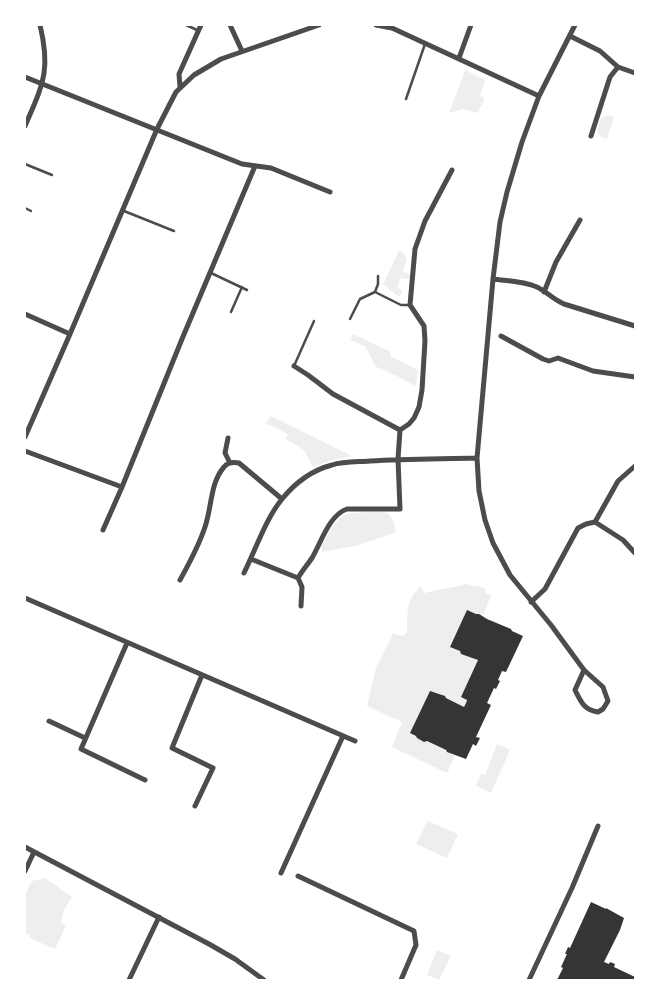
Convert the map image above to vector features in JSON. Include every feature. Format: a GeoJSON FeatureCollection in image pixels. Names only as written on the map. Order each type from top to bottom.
{"type":"FeatureCollection","features":[{"type":"Feature","properties":{"kind":"street"},"geometry":{"type":"LineString","coordinates":[[25,126],[43,84],[46,69],[45,46],[40,25]]}},
{"type":"Feature","properties":{"kind":"street"},"geometry":{"type":"LineString","coordinates":[[230,25],[242,51]]}},
{"type":"Feature","properties":{"kind":"street"},"geometry":{"type":"LineString","coordinates":[[25,437],[156,128],[176,92],[194,75],[216,62],[242,51],[319,25]]}},
{"type":"Feature","properties":{"kind":"street"},"geometry":{"type":"LineString","coordinates":[[376,25],[392,26],[539,96]]}},
{"type":"Feature","properties":{"kind":"street"},"geometry":{"type":"LineString","coordinates":[[459,58],[471,25]]}},
{"type":"Feature","properties":{"kind":"street"},"geometry":{"type":"LineString","coordinates":[[575,25],[539,96],[522,142],[500,222],[477,458],[479,491],[485,520],[493,543],[510,575],[584,670],[603,687],[608,701],[598,712],[589,711],[575,690],[584,670]]}},
{"type":"Feature","properties":{"kind":"street"},"geometry":{"type":"LineString","coordinates":[[180,87],[179,74],[200,28]]}},
{"type":"Feature","properties":{"kind":"street"},"geometry":{"type":"LineString","coordinates":[[570,36],[600,50],[618,67],[635,73]]}},
{"type":"Feature","properties":{"kind":"street"},"geometry":{"type":"LineString","coordinates":[[591,136],[610,77],[618,67]]}},
{"type":"Feature","properties":{"kind":"street"},"geometry":{"type":"LineString","coordinates":[[25,77],[242,164],[271,168],[330,192]]}},
{"type":"Feature","properties":{"kind":"street"},"geometry":{"type":"LineString","coordinates":[[102,530],[122,487],[255,166]]}},
{"type":"Feature","properties":{"kind":"street"},"geometry":{"type":"LineString","coordinates":[[400,430],[409,424],[418,407],[423,379],[424,326],[410,304],[415,249],[425,221],[452,170]]}},
{"type":"Feature","properties":{"kind":"street"},"geometry":{"type":"LineString","coordinates":[[544,292],[556,262],[580,220]]}},
{"type":"Feature","properties":{"kind":"street"},"geometry":{"type":"LineString","coordinates":[[493,279],[537,287],[564,304],[635,326]]}},
{"type":"Feature","properties":{"kind":"street"},"geometry":{"type":"LineString","coordinates":[[25,314],[70,334]]}},
{"type":"Feature","properties":{"kind":"street"},"geometry":{"type":"LineString","coordinates":[[501,336],[549,361],[558,358],[593,371],[635,377]]}},
{"type":"Feature","properties":{"kind":"street"},"geometry":{"type":"LineString","coordinates":[[294,366],[332,394],[400,430]]}},
{"type":"Feature","properties":{"kind":"street"},"geometry":{"type":"LineString","coordinates":[[298,578],[312,558],[334,519],[342,511],[347,509],[400,509],[398,459],[400,430]]}},
{"type":"Feature","properties":{"kind":"street"},"geometry":{"type":"LineString","coordinates":[[228,438],[225,453],[230,463]]}},
{"type":"Feature","properties":{"kind":"street"},"geometry":{"type":"LineString","coordinates":[[25,451],[122,487]]}},
{"type":"Feature","properties":{"kind":"street"},"geometry":{"type":"LineString","coordinates":[[244,574],[267,524],[282,499],[297,484],[311,474],[334,464],[398,459],[477,458]]}},
{"type":"Feature","properties":{"kind":"street"},"geometry":{"type":"LineString","coordinates":[[180,580],[196,552],[206,525],[211,498],[224,466],[230,463],[239,463],[282,499]]}},
{"type":"Feature","properties":{"kind":"street"},"geometry":{"type":"LineString","coordinates":[[595,522],[618,481],[635,466]]}},
{"type":"Feature","properties":{"kind":"street"},"geometry":{"type":"LineString","coordinates":[[531,602],[545,589],[578,528],[586,524],[595,522],[623,540],[635,553]]}},
{"type":"Feature","properties":{"kind":"street"},"geometry":{"type":"LineString","coordinates":[[251,559],[298,578],[302,587],[301,606]]}},
{"type":"Feature","properties":{"kind":"street"},"geometry":{"type":"LineString","coordinates":[[25,598],[355,741]]}},
{"type":"Feature","properties":{"kind":"street"},"geometry":{"type":"LineString","coordinates":[[127,643],[85,738],[82,749],[145,780]]}},
{"type":"Feature","properties":{"kind":"street"},"geometry":{"type":"LineString","coordinates":[[195,806],[213,768],[172,748],[202,675]]}},
{"type":"Feature","properties":{"kind":"street"},"geometry":{"type":"LineString","coordinates":[[49,720],[85,738]]}},
{"type":"Feature","properties":{"kind":"street"},"geometry":{"type":"LineString","coordinates":[[281,873],[343,736]]}},
{"type":"Feature","properties":{"kind":"street"},"geometry":{"type":"LineString","coordinates":[[529,980],[572,888],[598,826]]}},
{"type":"Feature","properties":{"kind":"street"},"geometry":{"type":"LineString","coordinates":[[25,847],[235,959],[264,980]]}},
{"type":"Feature","properties":{"kind":"street"},"geometry":{"type":"LineString","coordinates":[[25,871],[34,852]]}},
{"type":"Feature","properties":{"kind":"street"},"geometry":{"type":"LineString","coordinates":[[298,876],[414,932],[416,946],[401,980]]}},
{"type":"Feature","properties":{"kind":"street"},"geometry":{"type":"LineString","coordinates":[[129,980],[159,917]]}},
{"type":"Feature","properties":{"kind":"lane"},"geometry":{"type":"LineString","coordinates":[[186,25],[200,28]]}},
{"type":"Feature","properties":{"kind":"lane"},"geometry":{"type":"LineString","coordinates":[[406,99],[426,43]]}},
{"type":"Feature","properties":{"kind":"lane"},"geometry":{"type":"LineString","coordinates":[[25,164],[52,175]]}},
{"type":"Feature","properties":{"kind":"lane"},"geometry":{"type":"LineString","coordinates":[[25,208],[31,211]]}},
{"type":"Feature","properties":{"kind":"lane"},"geometry":{"type":"LineString","coordinates":[[122,210],[174,231]]}},
{"type":"Feature","properties":{"kind":"lane"},"geometry":{"type":"LineString","coordinates":[[210,273],[247,290]]}},
{"type":"Feature","properties":{"kind":"lane"},"geometry":{"type":"LineString","coordinates":[[350,319],[360,298],[375,292],[378,276]]}},
{"type":"Feature","properties":{"kind":"lane"},"geometry":{"type":"LineString","coordinates":[[231,312],[242,287]]}},
{"type":"Feature","properties":{"kind":"lane"},"geometry":{"type":"LineString","coordinates":[[375,292],[401,305],[410,304]]}},
{"type":"Feature","properties":{"kind":"lane"},"geometry":{"type":"LineString","coordinates":[[294,366],[314,321]]}},
{"type":"Feature","properties":{"kind":"shaded area"},"geometry":{"type":"Polygon","coordinates":[[[465,70],[485,80],[480,96],[484,98],[483,103],[477,113],[463,109],[449,113],[465,70]]]}},
{"type":"Feature","properties":{"kind":"shaded area"},"geometry":{"type":"Polygon","coordinates":[[[608,115],[614,117],[607,139],[600,136],[597,130],[601,118],[608,115]]]}},
{"type":"Feature","properties":{"kind":"shaded area"},"geometry":{"type":"Polygon","coordinates":[[[399,251],[403,252],[407,259],[403,272],[410,274],[410,279],[400,278],[398,287],[402,292],[398,296],[383,284],[399,251]]]}},
{"type":"Feature","properties":{"kind":"shaded area"},"geometry":{"type":"Polygon","coordinates":[[[353,334],[391,352],[390,356],[418,370],[416,386],[376,367],[365,346],[350,340],[353,334]]]}},
{"type":"Feature","properties":{"kind":"shaded area"},"geometry":{"type":"Polygon","coordinates":[[[271,416],[352,456],[332,460],[313,467],[304,450],[286,439],[288,434],[265,423],[271,416]]]}},
{"type":"Feature","properties":{"kind":"shaded area"},"geometry":{"type":"Polygon","coordinates":[[[383,512],[391,517],[396,532],[359,545],[322,552],[321,547],[339,519],[350,513],[383,512]]]}},
{"type":"Feature","properties":{"kind":"shaded area"},"geometry":{"type":"Polygon","coordinates":[[[467,584],[476,587],[477,585],[486,589],[485,593],[491,596],[483,615],[476,614],[451,647],[460,651],[461,654],[478,660],[461,697],[467,700],[464,707],[438,693],[435,694],[411,733],[424,742],[427,741],[455,756],[447,773],[392,747],[402,722],[367,706],[375,671],[393,633],[401,636],[407,632],[408,607],[416,591],[421,586],[424,593],[467,584]]]}},
{"type":"Feature","properties":{"kind":"shaded area"},"geometry":{"type":"Polygon","coordinates":[[[497,744],[510,750],[491,793],[476,785],[481,774],[485,775],[497,744]]]}},
{"type":"Feature","properties":{"kind":"shaded area"},"geometry":{"type":"Polygon","coordinates":[[[428,821],[458,834],[447,858],[416,844],[428,821]]]}},
{"type":"Feature","properties":{"kind":"shaded area"},"geometry":{"type":"Polygon","coordinates":[[[45,878],[72,897],[64,910],[61,922],[66,926],[55,949],[30,938],[29,934],[25,934],[25,894],[32,881],[45,878]]]}},
{"type":"Feature","properties":{"kind":"shaded area"},"geometry":{"type":"Polygon","coordinates":[[[437,950],[451,956],[439,980],[427,975],[437,950]]]}},
{"type":"Feature","properties":{"kind":"building"},"geometry":{"type":"Polygon","coordinates":[[[467,610],[523,636],[506,672],[502,671],[498,680],[500,681],[496,689],[494,688],[487,703],[491,705],[476,737],[480,738],[476,746],[473,744],[466,759],[447,752],[427,741],[424,742],[410,733],[430,691],[445,696],[464,707],[466,703],[467,700],[461,697],[478,660],[461,654],[460,651],[450,647],[467,610]]]}},
{"type":"Feature","properties":{"kind":"building"},"geometry":{"type":"Polygon","coordinates":[[[591,902],[624,918],[604,962],[615,964],[614,967],[635,977],[635,980],[557,980],[563,968],[561,967],[568,947],[570,948],[591,902]]]}}]}
